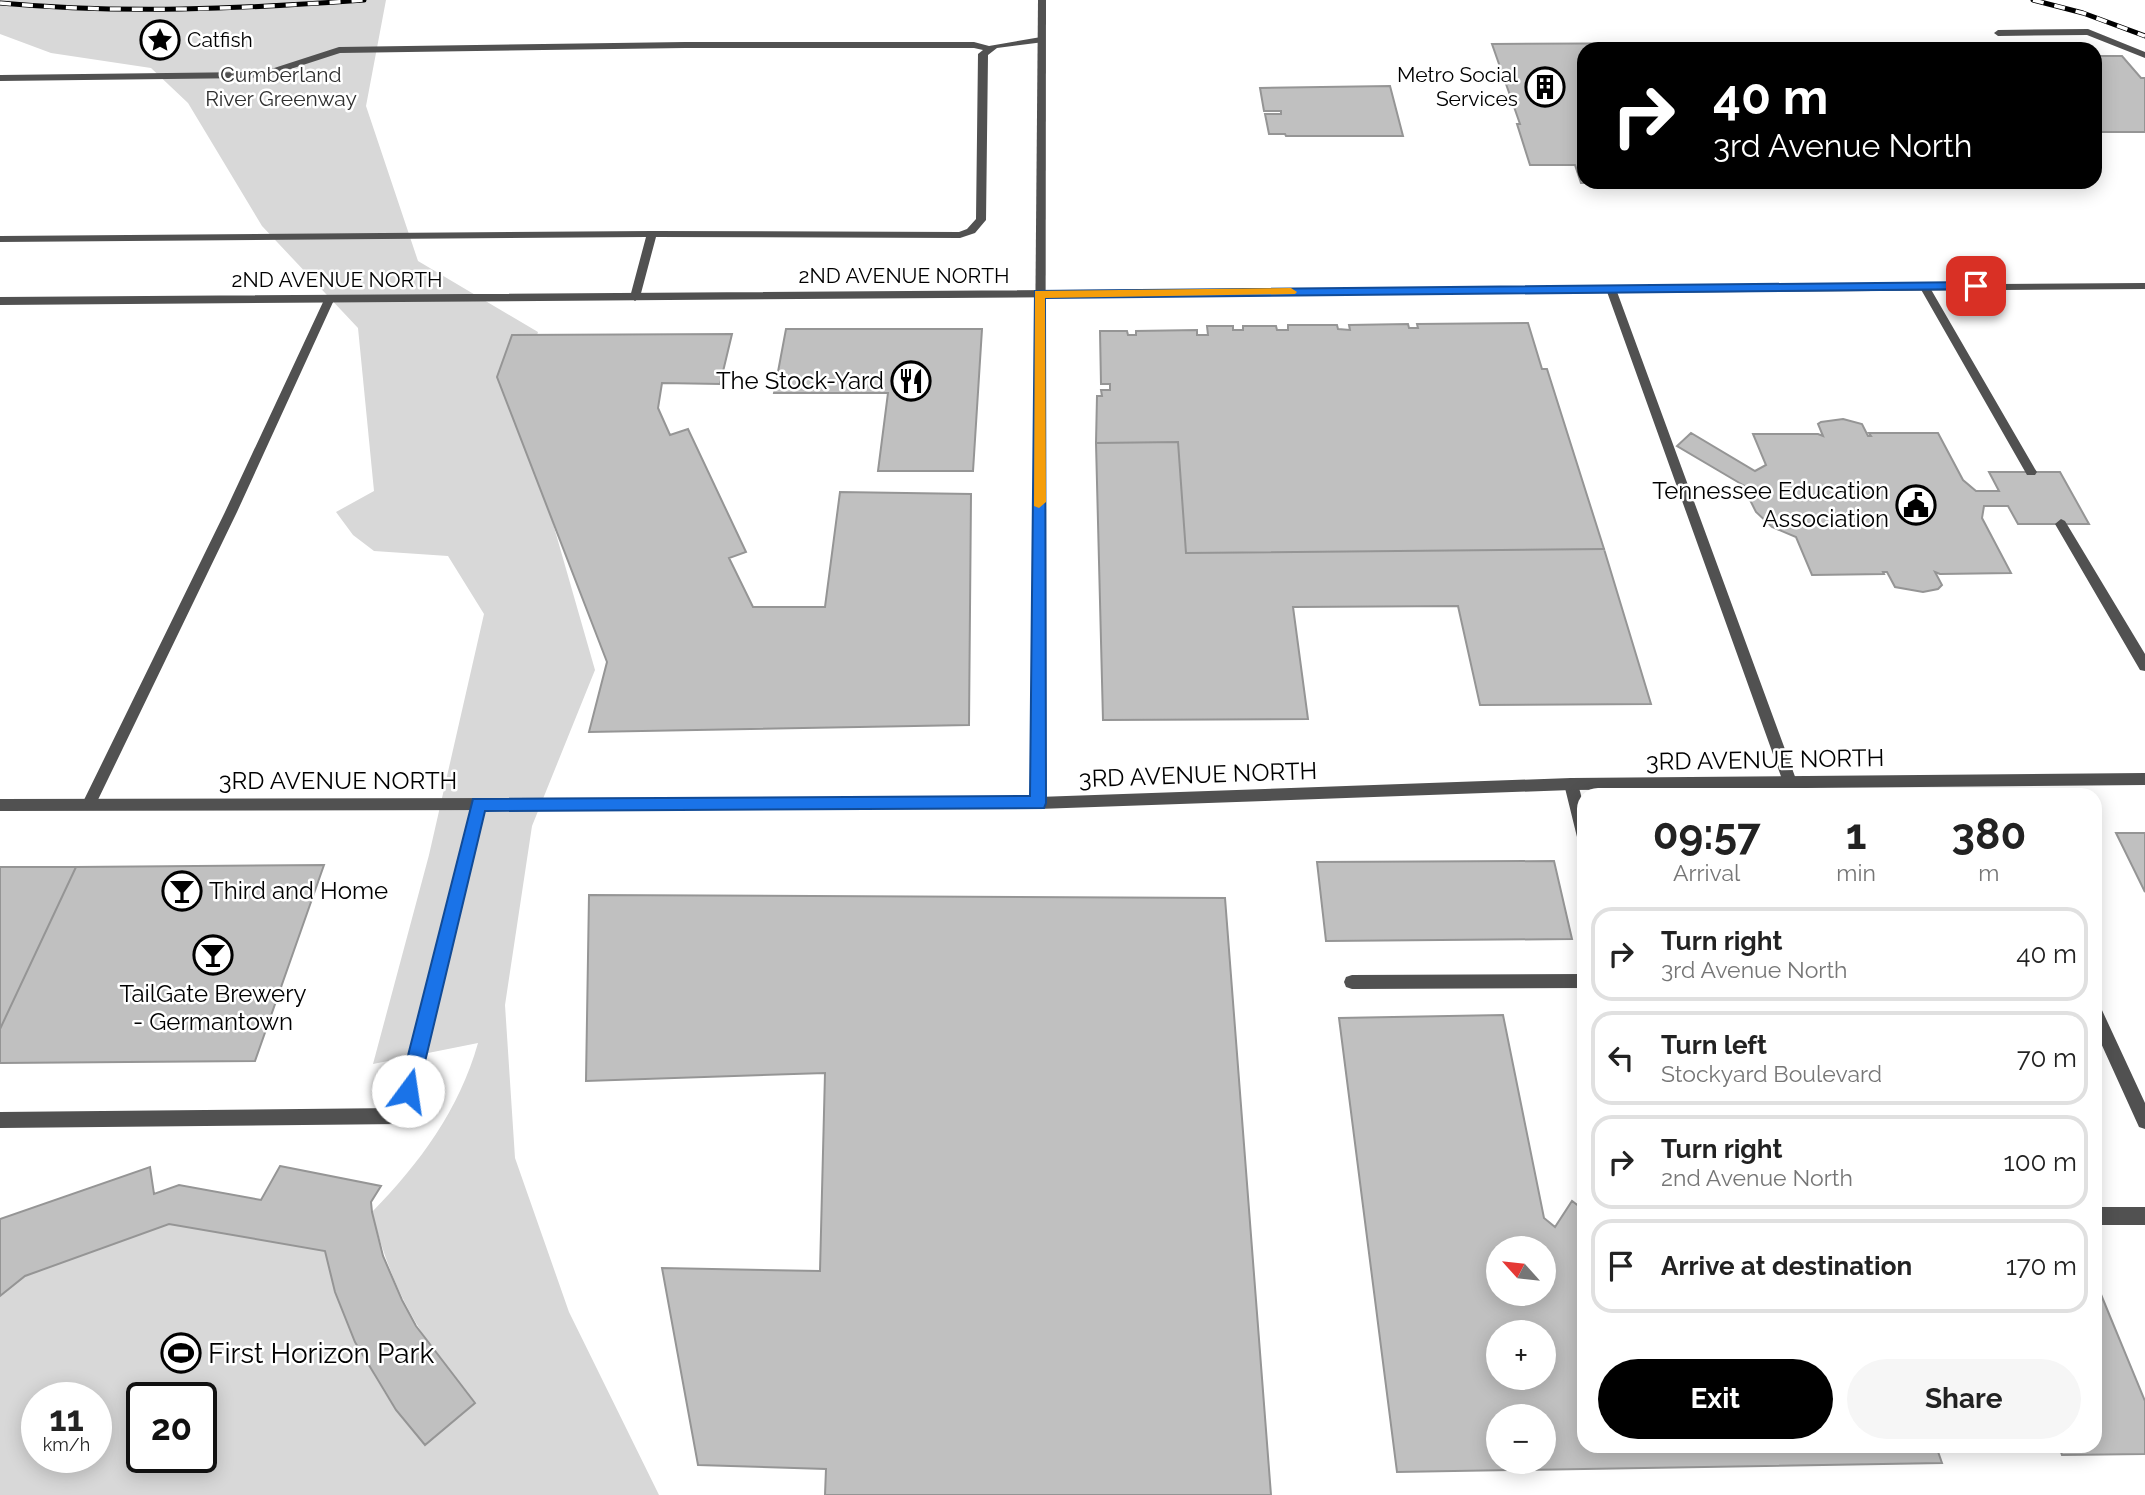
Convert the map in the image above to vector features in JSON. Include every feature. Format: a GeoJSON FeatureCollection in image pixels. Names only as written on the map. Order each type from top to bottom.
{"type":"FeatureCollection","features":[{"type":"Feature","properties":{"kind":"street"},"geometry":{"type":"LineString","coordinates":[[1038,803],[1042,0]]}},
{"type":"Feature","properties":{"kind":"street"},"geometry":{"type":"LineString","coordinates":[[1998,33],[2088,32],[2145,55]]}},
{"type":"Feature","properties":{"kind":"street"},"geometry":{"type":"LineString","coordinates":[[0,239],[652,234],[960,235],[971,231],[981,220],[983,54],[995,46],[1041,40]]}},
{"type":"Feature","properties":{"kind":"street"},"geometry":{"type":"LineString","coordinates":[[0,78],[251,75],[269,73],[339,51],[739,45],[974,45],[990,49]]}},
{"type":"Feature","properties":{"kind":"street"},"geometry":{"type":"LineString","coordinates":[[635,297],[652,234]]}},
{"type":"Feature","properties":{"kind":"street"},"geometry":{"type":"LineString","coordinates":[[1924,286],[2031,472]]}},
{"type":"Feature","properties":{"kind":"street","name":"2ND AVENUE NORTH"},"geometry":{"type":"LineString","coordinates":[[0,301],[2145,286]]}},
{"type":"Feature","properties":{"kind":"street"},"geometry":{"type":"LineString","coordinates":[[1611,289],[1790,782]]}},
{"type":"Feature","properties":{"kind":"street"},"geometry":{"type":"LineString","coordinates":[[89,804],[232,512],[329,300]]}},
{"type":"Feature","properties":{"kind":"street"},"geometry":{"type":"LineString","coordinates":[[2061,524],[2145,666]]}},
{"type":"Feature","properties":{"kind":"street","name":"3RD AVENUE NORTH"},"geometry":{"type":"LineString","coordinates":[[0,805],[1038,803],[1571,784],[1790,782],[1990,788],[2145,779]]}},
{"type":"Feature","properties":{"kind":"street"},"geometry":{"type":"LineString","coordinates":[[1571,784],[1577,808]]}},
{"type":"Feature","properties":{"kind":"street"},"geometry":{"type":"LineString","coordinates":[[0,1120],[402,1116],[479,804]]}},
{"type":"Feature","properties":{"kind":"street"},"geometry":{"type":"LineString","coordinates":[[1352,982],[1577,981]]}},
{"type":"Feature","properties":{"kind":"street"},"geometry":{"type":"LineString","coordinates":[[2102,1028],[2145,1121]]}},
{"type":"Feature","properties":{"kind":"street"},"geometry":{"type":"LineString","coordinates":[[2102,1216],[2145,1216]]}},
{"type":"Feature","properties":{"kind":"green space","name":"Cumberland River Greenway"},"geometry":{"type":"Polygon","coordinates":[[[0,0],[386,0],[366,106],[418,261],[538,332],[517,398],[595,670],[532,826],[505,1005],[515,1158],[569,1312],[659,1495],[0,1495],[0,1296],[25,1276],[169,1224],[325,1251],[344,1314],[372,1372],[396,1410],[434,1350],[413,1318],[396,1284],[372,1212],[422,1155],[436,1134],[460,1091],[478,1043],[373,1064],[429,855],[484,614],[448,556],[374,551],[353,535],[336,512],[374,491],[358,328],[262,226],[188,103],[151,68],[51,53],[0,34],[0,0]]]}},
{"type":"Feature","properties":{"kind":"building","name":"Metro Social Services"},"geometry":{"type":"Polygon","coordinates":[[[1492,44],[1577,44],[1577,171],[1575,165],[1530,165],[1517,124],[1520,124],[1492,44]]]}},
{"type":"Feature","properties":{"kind":"building"},"geometry":{"type":"Polygon","coordinates":[[[2102,56],[2122,56],[2141,78],[2145,78],[2145,132],[2102,132],[2102,56]]]}},
{"type":"Feature","properties":{"kind":"building"},"geometry":{"type":"Polygon","coordinates":[[[1390,86],[1403,136],[1269,134],[1265,114],[1281,114],[1281,111],[1264,111],[1260,88],[1390,86]]]}},
{"type":"Feature","properties":{"kind":"building"},"geometry":{"type":"Polygon","coordinates":[[[1528,323],[1542,369],[1547,369],[1604,549],[1186,553],[1178,442],[1096,443],[1097,396],[1102,396],[1101,390],[1110,390],[1110,384],[1101,384],[1100,331],[1127,331],[1128,335],[1136,335],[1136,331],[1197,330],[1197,335],[1208,335],[1207,326],[1233,326],[1233,330],[1243,330],[1243,326],[1276,326],[1277,330],[1288,330],[1288,325],[1337,325],[1338,329],[1350,330],[1349,325],[1408,324],[1409,328],[1418,328],[1417,324],[1528,323]]]}},
{"type":"Feature","properties":{"kind":"building"},"geometry":{"type":"Polygon","coordinates":[[[786,329],[982,329],[973,471],[878,471],[888,393],[774,393],[786,329]]]}},
{"type":"Feature","properties":{"kind":"building"},"geometry":{"type":"Polygon","coordinates":[[[732,334],[720,384],[662,383],[658,408],[670,435],[688,429],[746,552],[729,558],[753,607],[825,607],[840,492],[971,494],[969,725],[589,732],[607,662],[497,377],[512,335],[732,334]]]}},
{"type":"Feature","properties":{"kind":"building","name":"Tennessee Education Association"},"geometry":{"type":"Polygon","coordinates":[[[1843,419],[1862,424],[1868,436],[1871,436],[1869,433],[1938,433],[1963,480],[1976,491],[1999,491],[1989,472],[2060,472],[2089,524],[2018,524],[2008,506],[1984,506],[1982,518],[2011,573],[1935,572],[1942,585],[1938,589],[1923,592],[1895,587],[1887,572],[1812,575],[1796,537],[1772,527],[1756,512],[1749,498],[1748,488],[1677,446],[1691,433],[1755,471],[1766,465],[1753,434],[1823,436],[1818,424],[1843,419]]]}},
{"type":"Feature","properties":{"kind":"building"},"geometry":{"type":"Polygon","coordinates":[[[1178,442],[1186,553],[1604,549],[1651,704],[1480,705],[1458,606],[1293,607],[1308,719],[1103,720],[1096,443],[1178,442]]]}},
{"type":"Feature","properties":{"kind":"building"},"geometry":{"type":"Polygon","coordinates":[[[2116,833],[2145,833],[2145,892],[2116,833]]]}},
{"type":"Feature","properties":{"kind":"building"},"geometry":{"type":"Polygon","coordinates":[[[1554,861],[1572,939],[1326,941],[1317,862],[1554,861]]]}},
{"type":"Feature","properties":{"kind":"building"},"geometry":{"type":"Polygon","coordinates":[[[324,865],[255,1061],[0,1063],[0,1029],[76,867],[324,865]]]}},
{"type":"Feature","properties":{"kind":"building"},"geometry":{"type":"Polygon","coordinates":[[[0,867],[76,867],[0,1029],[0,867]]]}},
{"type":"Feature","properties":{"kind":"building"},"geometry":{"type":"Polygon","coordinates":[[[589,895],[1225,898],[1271,1495],[825,1495],[826,1469],[698,1465],[662,1268],[820,1271],[825,1073],[586,1081],[589,895]]]}},
{"type":"Feature","properties":{"kind":"building"},"geometry":{"type":"Polygon","coordinates":[[[1503,1015],[1544,1218],[1555,1227],[1572,1201],[1577,1205],[1577,1453],[1938,1453],[1942,1463],[1556,1469],[1556,1404],[1486,1404],[1486,1471],[1397,1472],[1339,1018],[1503,1015]]]}},
{"type":"Feature","properties":{"kind":"building"},"geometry":{"type":"Polygon","coordinates":[[[280,1166],[381,1186],[371,1202],[372,1212],[383,1256],[402,1300],[416,1326],[475,1403],[425,1445],[396,1410],[355,1342],[335,1292],[325,1251],[169,1224],[25,1276],[0,1296],[0,1219],[150,1167],[154,1194],[179,1185],[261,1200],[280,1166]]]}},
{"type":"Feature","properties":{"kind":"building"},"geometry":{"type":"Polygon","coordinates":[[[2102,1297],[2145,1401],[2145,1454],[2061,1453],[2102,1453],[2102,1297]]]}},
{"type":"Feature","properties":{"kind":"railway"},"geometry":{"type":"LineString","coordinates":[[0,3],[182,9],[364,0]]}},
{"type":"Feature","properties":{"kind":"railway"},"geometry":{"type":"LineString","coordinates":[[2033,0],[2083,13],[2145,36]]}},
{"type":"Feature","properties":{"kind":"slow traffic"},"geometry":{"type":"LineString","coordinates":[[1039,502],[1039,294],[1291,292]]}},
{"type":"Feature","properties":{"kind":"place","name":"Catfish"},"geometry":{"type":"Point","coordinates":[160,40]}},
{"type":"Feature","properties":{"kind":"place","name":"Metro Social Services"},"geometry":{"type":"Point","coordinates":[1545,87]}},
{"type":"Feature","properties":{"kind":"place","name":"The Stock-Yard"},"geometry":{"type":"Point","coordinates":[911,381]}},
{"type":"Feature","properties":{"kind":"place","name":"Tennessee Education Association"},"geometry":{"type":"Point","coordinates":[1916,505]}},
{"type":"Feature","properties":{"kind":"place","name":"Third and Home"},"geometry":{"type":"Point","coordinates":[182,891]}},
{"type":"Feature","properties":{"kind":"place","name":"TailGate Brewery - Germantown"},"geometry":{"type":"Point","coordinates":[213,955]}},
{"type":"Feature","properties":{"kind":"place","name":"First Horizon Park"},"geometry":{"type":"Point","coordinates":[181,1353]}},
{"type":"Feature","properties":{"kind":"route"},"geometry":{"type":"LineString","coordinates":[[408,1091],[479,804],[1038,803],[1039,294],[1976,286]]}}]}
